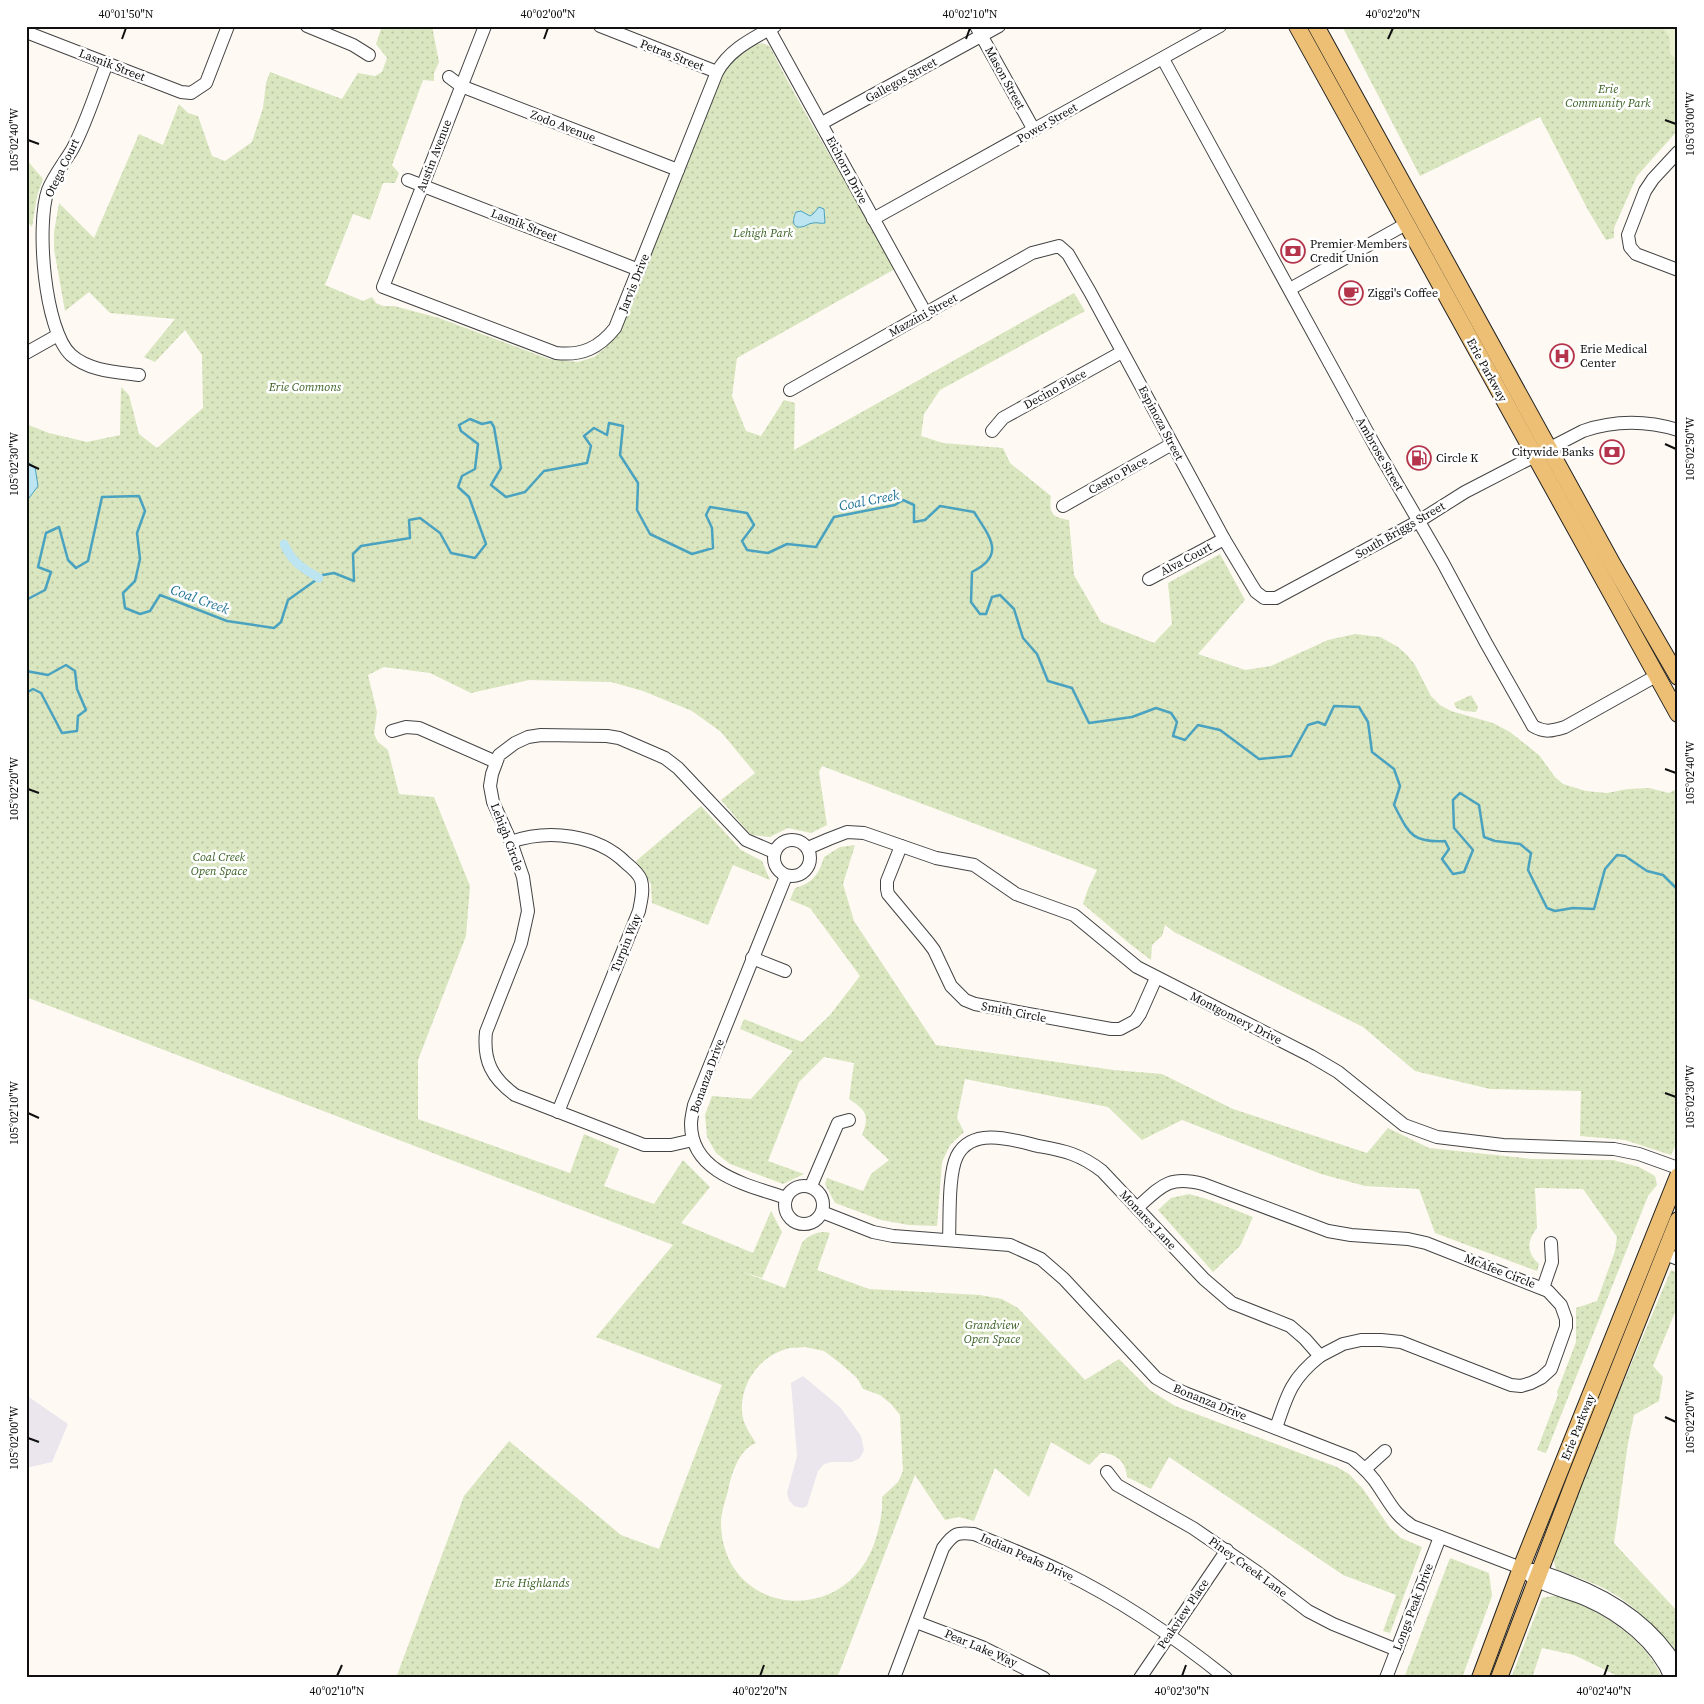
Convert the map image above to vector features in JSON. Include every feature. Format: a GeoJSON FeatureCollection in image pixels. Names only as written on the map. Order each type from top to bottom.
{"type":"FeatureCollection","features":[{"type":"Feature","properties":{"kind":"main road","name":"Erie Parkway"},"geometry":{"type":"LineString","coordinates":[[1297,26],[1678,714]]}},
{"type":"Feature","properties":{"kind":"main road","name":"Erie Parkway"},"geometry":{"type":"LineString","coordinates":[[1316,26],[1678,677]]}},
{"type":"Feature","properties":{"kind":"main road","name":"Erie Parkway"},"geometry":{"type":"LineString","coordinates":[[1480,1678],[1521,1568],[1678,1176]]}},
{"type":"Feature","properties":{"kind":"main road","name":"Erie Parkway"},"geometry":{"type":"LineString","coordinates":[[1499,1678],[1538,1576],[1671,1256],[1678,1220]]}},
{"type":"Feature","properties":{"kind":"street","name":"Lasnik Street"},"geometry":{"type":"LineString","coordinates":[[26,32],[181,92],[191,92],[198,90],[206,83],[228,26]]}},
{"type":"Feature","properties":{"kind":"street"},"geometry":{"type":"LineString","coordinates":[[307,26],[353,44],[369,55]]}},
{"type":"Feature","properties":{"kind":"street","name":"Austin Avenue"},"geometry":{"type":"LineString","coordinates":[[383,287],[485,26]]}},
{"type":"Feature","properties":{"kind":"street","name":"Petras Street"},"geometry":{"type":"LineString","coordinates":[[600,26],[717,72]]}},
{"type":"Feature","properties":{"kind":"street","name":"Gallegos Street"},"geometry":{"type":"LineString","coordinates":[[822,124],[978,31],[999,26]]}},
{"type":"Feature","properties":{"kind":"street","name":"Power Street"},"geometry":{"type":"LineString","coordinates":[[873,219],[1220,26]]}},
{"type":"Feature","properties":{"kind":"street","name":"Jarvis Drive"},"geometry":{"type":"LineString","coordinates":[[383,287],[556,353],[570,354],[594,347],[606,339],[615,328],[717,72],[723,61],[730,54],[770,27]]}},
{"type":"Feature","properties":{"kind":"street","name":"Eichorn Drive"},"geometry":{"type":"LineString","coordinates":[[770,27],[926,314]]}},
{"type":"Feature","properties":{"kind":"street","name":"Mason Street"},"geometry":{"type":"LineString","coordinates":[[978,31],[1034,130]]}},
{"type":"Feature","properties":{"kind":"street","name":"Ambrose Street"},"geometry":{"type":"LineString","coordinates":[[1163,59],[1375,446],[1533,726],[1543,731],[1552,731],[1565,727],[1656,676]]}},
{"type":"Feature","properties":{"kind":"street","name":"Otega Court"},"geometry":{"type":"LineString","coordinates":[[107,63],[76,141],[48,190],[44,210],[43,253],[48,296],[54,322],[58,335],[70,354],[88,365],[106,371],[139,375]]}},
{"type":"Feature","properties":{"kind":"street","name":"Zodo Avenue"},"geometry":{"type":"LineString","coordinates":[[449,78],[461,86],[678,170]]}},
{"type":"Feature","properties":{"kind":"street"},"geometry":{"type":"LineString","coordinates":[[1678,152],[1645,191],[1628,235],[1630,247],[1636,254],[1678,270]]}},
{"type":"Feature","properties":{"kind":"street","name":"Lasnik Street"},"geometry":{"type":"LineString","coordinates":[[408,180],[639,270]]}},
{"type":"Feature","properties":{"kind":"street"},"geometry":{"type":"LineString","coordinates":[[1290,289],[1406,224]]}},
{"type":"Feature","properties":{"kind":"street","name":"Mazzini Street"},"geometry":{"type":"LineString","coordinates":[[790,390],[1032,254],[1059,246]]}},
{"type":"Feature","properties":{"kind":"street","name":"Espinoza Street"},"geometry":{"type":"LineString","coordinates":[[1059,246],[1068,254],[1090,292],[1224,539],[1256,592],[1264,598]]}},
{"type":"Feature","properties":{"kind":"street"},"geometry":{"type":"LineString","coordinates":[[26,353],[58,335]]}},
{"type":"Feature","properties":{"kind":"street","name":"Decino Place"},"geometry":{"type":"LineString","coordinates":[[992,431],[1003,418],[1122,352]]}},
{"type":"Feature","properties":{"kind":"street","name":"South Briggs Street"},"geometry":{"type":"LineString","coordinates":[[1264,598],[1276,598],[1419,521],[1465,492],[1583,431],[1602,425],[1641,422],[1678,430]]}},
{"type":"Feature","properties":{"kind":"street","name":"Castro Place"},"geometry":{"type":"LineString","coordinates":[[1063,506],[1172,444]]}},
{"type":"Feature","properties":{"kind":"street","name":"Alva Court"},"geometry":{"type":"LineString","coordinates":[[1149,579],[1224,539]]}},
{"type":"Feature","properties":{"kind":"street"},"geometry":{"type":"LineString","coordinates":[[392,732],[406,727],[419,728],[496,762],[499,755],[510,746],[528,737],[607,736],[619,738],[666,758],[678,768],[746,840],[774,852]]}},
{"type":"Feature","properties":{"kind":"street","name":"Lehigh Circle"},"geometry":{"type":"LineString","coordinates":[[496,762],[490,786],[493,802],[511,842],[523,877],[528,911],[520,943],[486,1032],[487,1059],[492,1072],[502,1085],[515,1095],[644,1145],[671,1145],[693,1140]]}},
{"type":"Feature","properties":{"kind":"street","name":"Montgomery Drive"},"geometry":{"type":"LineString","coordinates":[[808,848],[847,832],[864,833],[936,858],[974,865],[1016,894],[1074,915],[1137,967],[1156,978],[1311,1056],[1338,1072],[1392,1117],[1418,1131],[1444,1139],[1481,1143],[1614,1149],[1639,1154],[1678,1168]]}},
{"type":"Feature","properties":{"kind":"street","name":"Turpin Way"},"geometry":{"type":"LineString","coordinates":[[511,842],[535,836],[583,838],[609,849],[623,859],[641,879],[642,900],[639,911],[558,1112]]}},
{"type":"Feature","properties":{"kind":"street"},"geometry":{"type":"LineString","coordinates":[[793,839],[799,840],[808,848],[811,861],[808,867],[799,875],[786,876],[777,869],[774,852],[781,842],[793,839]]}},
{"type":"Feature","properties":{"kind":"street","name":"Smith Circle"},"geometry":{"type":"LineString","coordinates":[[901,846],[887,881],[888,894],[934,950],[951,986],[966,1000],[975,1004],[1034,1016],[1120,1029],[1134,1021],[1140,1014],[1156,978]]}},
{"type":"Feature","properties":{"kind":"street"},"geometry":{"type":"LineString","coordinates":[[785,971],[751,960],[786,876]]}},
{"type":"Feature","properties":{"kind":"street","name":"Bonanza Drive"},"geometry":{"type":"LineString","coordinates":[[751,960],[694,1105],[691,1124],[693,1140],[700,1156],[716,1171],[735,1180],[786,1198]]}},
{"type":"Feature","properties":{"kind":"street"},"geometry":{"type":"LineString","coordinates":[[811,1186],[838,1122],[849,1120]]}},
{"type":"Feature","properties":{"kind":"street","name":"Monares Lane"},"geometry":{"type":"LineString","coordinates":[[949,1240],[952,1170],[957,1155],[971,1142],[982,1138],[1007,1138],[1072,1154],[1090,1162],[1102,1171],[1204,1279],[1232,1303],[1290,1326],[1306,1339],[1320,1356]]}},
{"type":"Feature","properties":{"kind":"street","name":"McAfee Circle"},"geometry":{"type":"LineString","coordinates":[[1137,1208],[1157,1190],[1171,1182],[1192,1181],[1328,1231],[1351,1235],[1408,1239],[1426,1243],[1548,1290],[1561,1305],[1566,1318],[1566,1327],[1551,1369],[1541,1378],[1521,1386],[1511,1385],[1401,1342],[1361,1340],[1343,1344],[1320,1356]]}},
{"type":"Feature","properties":{"kind":"street"},"geometry":{"type":"LineString","coordinates":[[811,1186],[818,1190],[822,1197],[824,1205],[822,1212],[814,1222],[808,1224],[796,1222],[786,1212],[786,1198],[793,1188],[811,1186]]}},
{"type":"Feature","properties":{"kind":"street","name":"Bonanza Drive"},"geometry":{"type":"LineString","coordinates":[[822,1212],[873,1232],[893,1236],[1010,1245],[1041,1259],[1064,1279],[1156,1378],[1185,1393],[1352,1458],[1365,1469],[1379,1486],[1395,1513],[1412,1526],[1538,1576]]}},
{"type":"Feature","properties":{"kind":"street"},"geometry":{"type":"LineString","coordinates":[[1543,1288],[1552,1262],[1551,1243]]}},
{"type":"Feature","properties":{"kind":"street"},"geometry":{"type":"LineString","coordinates":[[1276,1428],[1292,1386],[1304,1369],[1320,1356]]}},
{"type":"Feature","properties":{"kind":"street"},"geometry":{"type":"LineString","coordinates":[[1365,1469],[1385,1451]]}},
{"type":"Feature","properties":{"kind":"street","name":"Piney Creek Lane"},"geometry":{"type":"LineString","coordinates":[[1107,1472],[1117,1485],[1156,1506],[1227,1550],[1308,1612],[1397,1650]]}},
{"type":"Feature","properties":{"kind":"street","name":"Indian Peaks Drive"},"geometry":{"type":"LineString","coordinates":[[894,1678],[943,1548],[951,1537],[959,1532],[974,1534],[1064,1572],[1112,1599],[1169,1636],[1226,1678]]}},
{"type":"Feature","properties":{"kind":"street","name":"Longs Peak Drive"},"geometry":{"type":"LineString","coordinates":[[1386,1678],[1440,1537]]}},
{"type":"Feature","properties":{"kind":"street","name":"Peakview Place"},"geometry":{"type":"LineString","coordinates":[[1140,1678],[1227,1550]]}},
{"type":"Feature","properties":{"kind":"street"},"geometry":{"type":"LineString","coordinates":[[1538,1576],[1588,1590],[1610,1600],[1655,1635],[1678,1667]]}},
{"type":"Feature","properties":{"kind":"street"},"geometry":{"type":"LineString","coordinates":[[1538,1576],[1589,1601],[1629,1626],[1652,1649],[1671,1678]]}},
{"type":"Feature","properties":{"kind":"street","name":"Pear Lake Way"},"geometry":{"type":"LineString","coordinates":[[916,1622],[982,1647],[1044,1678]]}},
{"type":"Feature","properties":{"kind":"shaded area"},"geometry":{"type":"Polygon","coordinates":[[[803,1376],[840,1407],[861,1436],[864,1450],[860,1458],[852,1462],[824,1464],[818,1471],[807,1506],[802,1508],[794,1506],[789,1500],[787,1493],[797,1456],[791,1383],[803,1376]]]}},
{"type":"Feature","properties":{"kind":"shaded area"},"geometry":{"type":"Polygon","coordinates":[[[26,1395],[68,1424],[52,1462],[26,1468],[26,1395]]]}},
{"type":"Feature","properties":{"kind":"green space","name":"Coal Creek Open Space"},"geometry":{"type":"Polygon","coordinates":[[[382,26],[432,26],[439,62],[434,73],[434,81],[423,80],[392,165],[399,173],[395,183],[383,183],[370,220],[353,214],[325,285],[363,301],[372,297],[376,303],[383,306],[394,306],[439,318],[549,359],[578,362],[594,357],[619,332],[724,72],[745,50],[751,46],[764,44],[770,47],[895,269],[737,358],[732,396],[746,431],[761,436],[784,400],[795,403],[794,450],[1074,293],[1085,311],[940,390],[924,414],[921,436],[943,443],[1003,448],[1010,463],[1051,496],[1050,507],[1052,513],[1055,516],[1069,520],[1074,575],[1101,622],[1154,643],[1172,624],[1168,583],[1220,554],[1245,600],[1198,654],[1245,670],[1271,666],[1328,640],[1355,634],[1380,637],[1398,647],[1407,655],[1415,665],[1431,696],[1440,705],[1451,711],[1493,723],[1510,732],[1539,755],[1555,777],[1563,784],[1586,791],[1607,793],[1649,788],[1669,793],[1678,788],[1678,1140],[1671,1155],[1625,1140],[1580,1136],[1581,1091],[1490,1089],[1415,1071],[1363,1027],[1174,932],[1165,925],[1162,936],[1152,945],[1151,960],[1083,904],[1097,870],[822,766],[819,772],[827,825],[811,833],[788,828],[770,837],[751,835],[721,800],[755,773],[721,732],[692,711],[643,691],[611,682],[529,680],[471,693],[430,673],[384,667],[368,675],[377,712],[374,734],[378,742],[388,750],[399,794],[434,797],[470,886],[466,936],[418,1060],[418,1119],[570,1173],[584,1134],[619,1149],[604,1186],[654,1204],[683,1160],[710,1187],[681,1223],[753,1253],[771,1211],[782,1232],[762,1278],[740,1271],[785,1288],[802,1243],[815,1234],[830,1233],[817,1270],[869,1289],[980,1295],[1002,1299],[1018,1308],[1085,1380],[1119,1359],[1150,1390],[1175,1406],[1337,1467],[1349,1474],[1363,1489],[1390,1528],[1401,1538],[1422,1547],[1390,1633],[1383,1631],[1396,1595],[1343,1575],[1169,1457],[1151,1489],[1127,1477],[1125,1467],[1116,1457],[1101,1453],[1089,1465],[1051,1442],[1029,1497],[995,1468],[974,1521],[959,1517],[945,1520],[915,1475],[837,1678],[396,1678],[464,1496],[509,1441],[621,1535],[659,1549],[722,1385],[596,1337],[673,1245],[26,997],[26,424],[49,433],[87,442],[120,435],[121,387],[129,395],[139,434],[157,448],[203,408],[202,355],[185,330],[155,362],[144,357],[175,319],[110,313],[89,292],[65,311],[54,249],[54,232],[59,203],[94,238],[139,134],[163,145],[179,104],[188,113],[198,116],[212,156],[225,161],[252,142],[263,108],[266,83],[270,72],[342,99],[358,73],[375,76],[382,72],[387,58],[376,44],[382,26]],[[805,1347],[786,1349],[767,1358],[753,1373],[744,1391],[742,1412],[745,1425],[756,1443],[745,1451],[737,1463],[731,1478],[722,1515],[721,1524],[727,1555],[742,1578],[764,1594],[789,1600],[816,1599],[841,1588],[862,1568],[876,1538],[881,1518],[882,1497],[898,1482],[903,1471],[900,1415],[880,1395],[863,1389],[857,1378],[824,1351],[805,1347]]]}},
{"type":"Feature","properties":{"kind":"green space","name":"Erie Community Park"},"geometry":{"type":"Polygon","coordinates":[[[1342,26],[1678,26],[1678,130],[1637,176],[1614,228],[1614,238],[1606,240],[1588,210],[1540,117],[1420,176],[1342,26]]]}},
{"type":"Feature","properties":{"kind":"green space"},"geometry":{"type":"Polygon","coordinates":[[[1659,26],[1678,26],[1678,57],[1673,57],[1670,53],[1668,35],[1659,26]]]}},
{"type":"Feature","properties":{"kind":"green space"},"geometry":{"type":"Polygon","coordinates":[[[26,159],[43,179],[37,196],[32,227],[26,220],[26,159]]]}},
{"type":"Feature","properties":{"kind":"green space"},"geometry":{"type":"Polygon","coordinates":[[[1471,695],[1478,707],[1476,712],[1456,708],[1454,703],[1471,695]]]}},
{"type":"Feature","properties":{"kind":"green space"},"geometry":{"type":"Polygon","coordinates":[[[701,806],[741,850],[762,861],[770,880],[733,865],[708,925],[652,903],[651,884],[636,861],[701,806]]]}},
{"type":"Feature","properties":{"kind":"green space"},"geometry":{"type":"Polygon","coordinates":[[[855,845],[843,884],[854,921],[936,1045],[1114,1070],[1162,1074],[1233,1109],[1367,1153],[1388,1128],[1429,1148],[1532,1159],[1613,1160],[1639,1167],[1655,1176],[1657,1185],[1648,1196],[1546,1453],[1537,1450],[1576,1342],[1576,1308],[1597,1301],[1615,1251],[1617,1237],[1583,1189],[1535,1188],[1537,1228],[1531,1237],[1529,1246],[1532,1255],[1539,1264],[1537,1271],[1435,1233],[1419,1189],[1365,1186],[1321,1174],[1182,1120],[1142,1140],[1108,1107],[965,1079],[957,1118],[964,1132],[950,1145],[942,1162],[937,1226],[909,1225],[881,1220],[835,1203],[825,1184],[827,1178],[863,1191],[871,1174],[889,1160],[862,1135],[866,1123],[865,1114],[863,1110],[849,1099],[854,1063],[824,1057],[799,1082],[768,1161],[804,1174],[783,1184],[730,1164],[716,1153],[707,1137],[705,1115],[712,1096],[751,1099],[793,1051],[740,1029],[744,1019],[802,1042],[830,1015],[860,976],[810,908],[790,900],[795,888],[814,877],[824,857],[840,847],[855,845]]]}},
{"type":"Feature","properties":{"kind":"green space"},"geometry":{"type":"Polygon","coordinates":[[[1189,1194],[1253,1217],[1240,1246],[1213,1272],[1158,1210],[1171,1198],[1189,1194]]]}},
{"type":"Feature","properties":{"kind":"green space"},"geometry":{"type":"Polygon","coordinates":[[[1671,1270],[1678,1273],[1678,1305],[1653,1366],[1663,1377],[1659,1401],[1634,1415],[1628,1443],[1614,1543],[1678,1612],[1678,1657],[1655,1629],[1629,1604],[1603,1588],[1556,1569],[1552,1555],[1671,1270]]]}},
{"type":"Feature","properties":{"kind":"green space"},"geometry":{"type":"Polygon","coordinates":[[[1450,1558],[1489,1573],[1492,1596],[1462,1678],[1404,1678],[1450,1558]]]}},
{"type":"Feature","properties":{"kind":"green space"},"geometry":{"type":"Polygon","coordinates":[[[1558,1595],[1574,1601],[1619,1626],[1644,1649],[1662,1678],[1622,1678],[1574,1655],[1542,1648],[1532,1678],[1511,1678],[1542,1598],[1558,1595]]]}},
{"type":"Feature","properties":{"kind":"water"},"geometry":{"type":"Polygon","coordinates":[[[819,207],[824,209],[825,223],[811,223],[801,227],[794,224],[796,212],[801,211],[810,216],[819,207]]]}},
{"type":"Feature","properties":{"kind":"water"},"geometry":{"type":"Polygon","coordinates":[[[26,461],[35,467],[38,486],[26,502],[26,461]]]}},
{"type":"Feature","properties":{"kind":"waterway","name":"Coal Creek"},"geometry":{"type":"LineString","coordinates":[[26,600],[45,590],[51,572],[38,567],[46,533],[59,527],[68,560],[76,568],[88,561],[102,497],[139,496],[145,511],[137,533],[140,559],[135,581],[123,593],[125,608],[140,614],[150,611],[160,595],[227,621],[274,628],[281,622],[288,600],[323,575],[334,573],[354,581],[353,554],[361,546],[410,538],[409,520],[420,518],[440,533],[451,553],[475,558],[486,544],[469,497],[458,487],[462,476],[475,469],[478,444],[461,431],[459,425],[470,419],[482,424],[491,422],[494,427],[501,468],[491,485],[506,497],[525,492],[544,471],[587,463],[591,446],[584,436],[594,428],[607,435],[609,423],[623,426],[620,455],[638,483],[637,510],[650,534],[692,554],[713,548],[712,528],[706,515],[710,507],[747,513],[754,525],[742,541],[747,550],[768,553],[787,544],[816,547],[834,517],[895,505],[903,500],[914,505],[914,522],[925,520],[940,506],[974,512],[989,537],[992,552],[983,566],[972,572],[971,602],[980,614],[986,614],[992,597],[1000,595],[1014,609],[1023,638],[1037,654],[1048,681],[1072,688],[1089,723],[1132,717],[1156,708],[1171,713],[1177,722],[1173,736],[1185,740],[1198,725],[1220,730],[1259,759],[1291,756],[1308,725],[1318,722],[1325,725],[1334,706],[1359,707],[1368,722],[1372,752],[1394,769],[1400,786],[1394,805],[1404,823],[1412,834],[1418,838],[1445,841],[1449,849],[1442,859],[1453,874],[1464,872],[1473,850],[1454,828],[1453,800],[1460,793],[1479,805],[1484,837],[1495,841],[1520,844],[1531,853],[1528,870],[1547,908],[1555,911],[1573,908],[1594,909],[1605,869],[1617,855],[1625,856],[1647,871],[1663,875],[1678,890]]}},
{"type":"Feature","properties":{"kind":"waterway"},"geometry":{"type":"LineString","coordinates":[[284,544],[290,556],[298,564],[319,578]]}},
{"type":"Feature","properties":{"kind":"waterway","name":"Coal Creek"},"geometry":{"type":"LineString","coordinates":[[26,671],[48,675],[66,665],[75,671],[77,689],[86,710],[78,716],[77,731],[62,733],[41,693],[33,689],[26,693]]}},
{"type":"Feature","properties":{"kind":"place","name":"Premier Members Credit Union"},"geometry":{"type":"Point","coordinates":[1293,251]}},
{"type":"Feature","properties":{"kind":"place","name":"Ziggi's Coffee"},"geometry":{"type":"Point","coordinates":[1351,293]}},
{"type":"Feature","properties":{"kind":"place","name":"Erie Medical Center"},"geometry":{"type":"Point","coordinates":[1562,356]}},
{"type":"Feature","properties":{"kind":"place","name":"Citywide Banks"},"geometry":{"type":"Point","coordinates":[1612,452]}},
{"type":"Feature","properties":{"kind":"place","name":"Circle K"},"geometry":{"type":"Point","coordinates":[1419,458]}},
{"type":"Feature","properties":{"kind":"park label","name":"Lehigh Park"},"geometry":{"type":"Point","coordinates":[763,233]}},
{"type":"Feature","properties":{"kind":"park label","name":"Erie Commons"},"geometry":{"type":"Point","coordinates":[305,387]}},
{"type":"Feature","properties":{"kind":"park label","name":"Grandview Open Space"},"geometry":{"type":"Point","coordinates":[992,1332]}},
{"type":"Feature","properties":{"kind":"park label","name":"Erie Highlands"},"geometry":{"type":"Point","coordinates":[532,1583]}}]}
